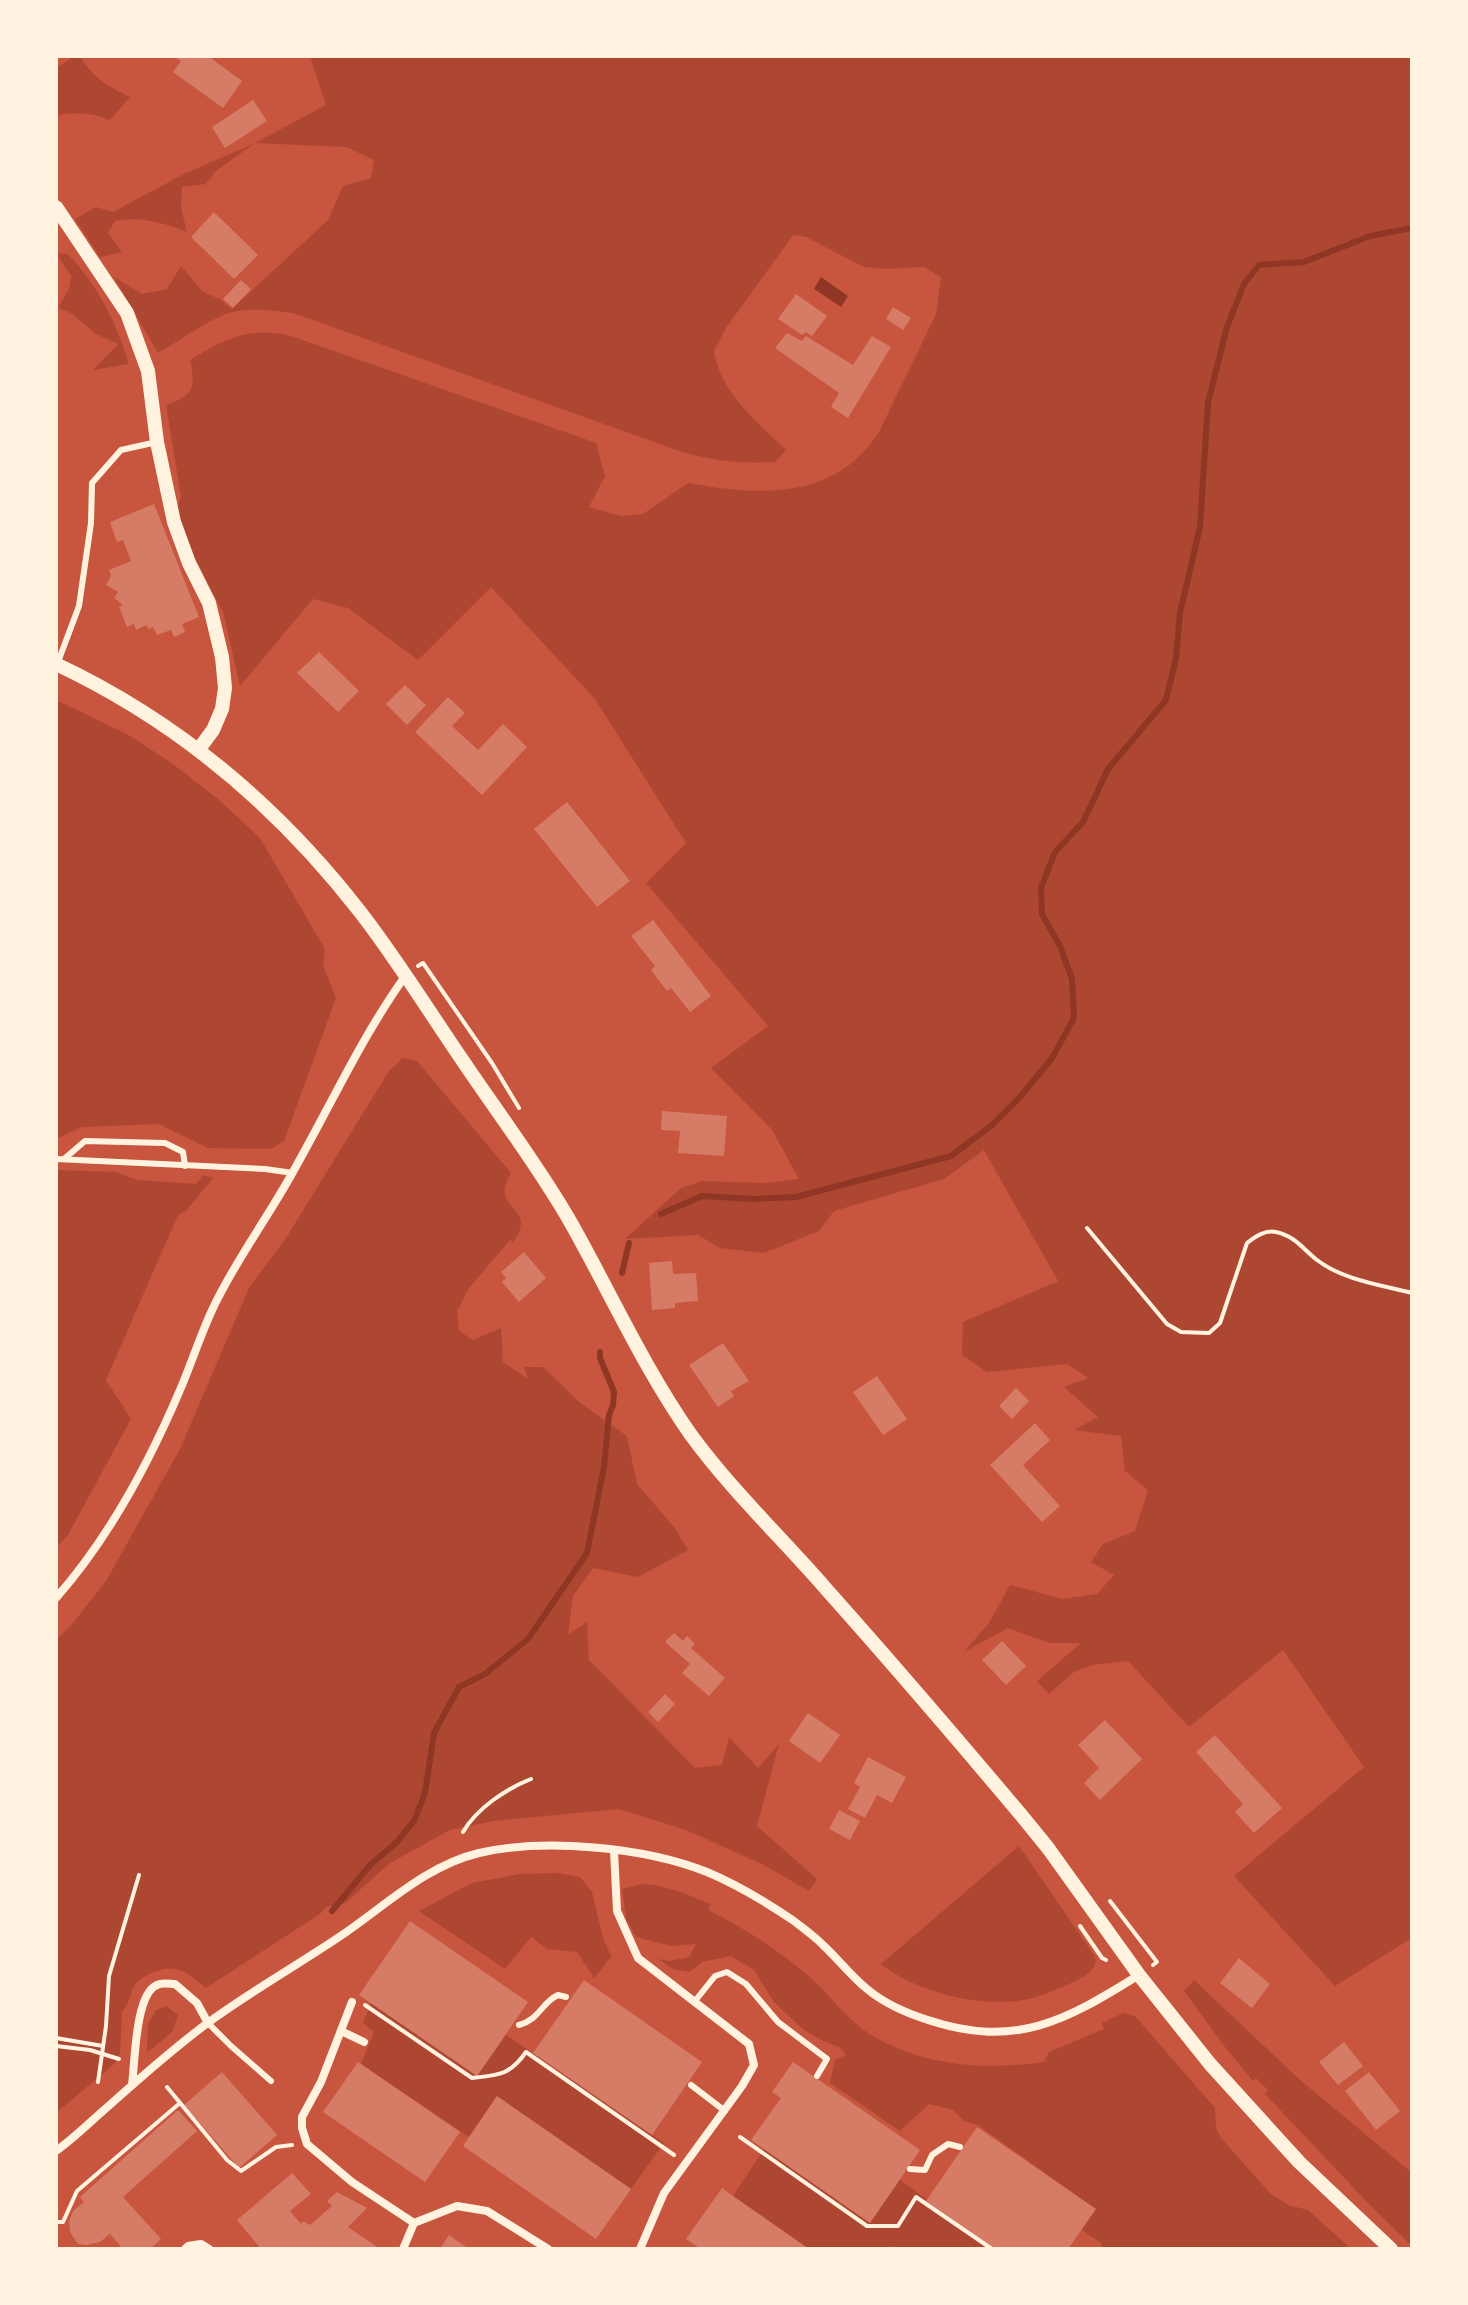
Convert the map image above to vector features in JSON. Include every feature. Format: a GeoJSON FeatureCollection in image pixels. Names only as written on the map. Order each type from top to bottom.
{"type":"FeatureCollection","features":[{"type":"Feature","properties":{"kind":"street"},"geometry":{"type":"LineString","coordinates":[[56,207],[127,313],[148,371],[157,442],[174,522],[189,563],[209,603],[222,657],[225,688],[222,709],[213,730],[199,749]]}},
{"type":"Feature","properties":{"kind":"street"},"geometry":{"type":"LineString","coordinates":[[56,664],[130,703],[199,749],[254,795],[291,832],[360,912],[554,1194],[649,1370],[693,1437],[752,1510],[827,1589],[1022,1816],[1139,1975],[1229,2085],[1299,2162],[1391,2249]]}},
{"type":"Feature","properties":{"kind":"street"},"geometry":{"type":"LineString","coordinates":[[56,1598],[93,1551],[132,1486],[181,1390],[227,1280],[293,1173],[373,1022],[406,975]]}},
{"type":"Feature","properties":{"kind":"street"},"geometry":{"type":"LineString","coordinates":[[56,2151],[208,2023],[346,1932],[400,1892],[444,1866],[477,1853],[564,1845],[666,1859],[705,1871],[748,1891],[794,1921],[822,1943],[867,1990],[891,2006],[948,2026],[989,2032],[1042,2025],[1078,2011],[1139,1975]]}},
{"type":"Feature","properties":{"kind":"street"},"geometry":{"type":"LineString","coordinates":[[614,1851],[617,1911],[638,1958],[749,2044],[754,2065],[725,2111],[664,2193],[640,2249]]}},
{"type":"Feature","properties":{"kind":"street"},"geometry":{"type":"LineString","coordinates":[[132,2085],[140,2013],[146,1993],[158,1984],[175,1984],[197,2003],[208,2023]]}},
{"type":"Feature","properties":{"kind":"street"},"geometry":{"type":"LineString","coordinates":[[352,2002],[321,2082],[302,2117],[302,2128],[307,2144],[352,2182],[414,2223]]}},
{"type":"Feature","properties":{"kind":"street"},"geometry":{"type":"LineString","coordinates":[[341,2031],[364,2042]]}},
{"type":"Feature","properties":{"kind":"street"},"geometry":{"type":"LineString","coordinates":[[403,2249],[414,2223],[457,2206],[487,2211],[548,2249]]}},
{"type":"Feature","properties":{"kind":"street"},"geometry":{"type":"LineString","coordinates":[[185,2249],[201,2244],[209,2249]]}},
{"type":"Feature","properties":{"kind":"lane"},"geometry":{"type":"LineString","coordinates":[[56,664],[79,606],[91,523],[92,483],[121,450],[157,442]]}},
{"type":"Feature","properties":{"kind":"lane"},"geometry":{"type":"LineString","coordinates":[[60,1159],[85,1141],[165,1143],[183,1152],[185,1166]]}},
{"type":"Feature","properties":{"kind":"lane"},"geometry":{"type":"LineString","coordinates":[[60,1159],[293,1173]]}},
{"type":"Feature","properties":{"kind":"lane"},"geometry":{"type":"LineString","coordinates":[[695,2001],[715,1976],[727,1972],[746,1984],[778,2022],[827,2059],[817,2076]]}},
{"type":"Feature","properties":{"kind":"lane"},"geometry":{"type":"LineString","coordinates":[[519,2025],[531,2022],[549,1999],[558,1995],[566,1997]]}},
{"type":"Feature","properties":{"kind":"lane"},"geometry":{"type":"LineString","coordinates":[[208,2023],[271,2081]]}},
{"type":"Feature","properties":{"kind":"lane"},"geometry":{"type":"LineString","coordinates":[[691,2085],[725,2111]]}},
{"type":"Feature","properties":{"kind":"lane"},"geometry":{"type":"LineString","coordinates":[[910,2169],[925,2170],[932,2155],[948,2144],[960,2147]]}},
{"type":"Feature","properties":{"kind":"path"},"geometry":{"type":"LineString","coordinates":[[406,975],[423,963],[523,1114]]}},
{"type":"Feature","properties":{"kind":"path"},"geometry":{"type":"LineString","coordinates":[[1087,1228],[1167,1324],[1181,1332],[1209,1333],[1220,1323],[1247,1243],[1258,1235],[1272,1231],[1302,1244],[1317,1260],[1346,1275],[1412,1293]]}},
{"type":"Feature","properties":{"kind":"path"},"geometry":{"type":"LineString","coordinates":[[463,1832],[470,1820],[511,1787],[531,1779]]}},
{"type":"Feature","properties":{"kind":"path"},"geometry":{"type":"LineString","coordinates":[[98,2082],[109,1976],[139,1875]]}},
{"type":"Feature","properties":{"kind":"path"},"geometry":{"type":"LineString","coordinates":[[1102,1892],[1157,1962]]}},
{"type":"Feature","properties":{"kind":"path"},"geometry":{"type":"LineString","coordinates":[[352,2002],[358,2000],[472,2078],[499,2075],[515,2067],[526,2052],[686,2163]]}},
{"type":"Feature","properties":{"kind":"path"},"geometry":{"type":"LineString","coordinates":[[56,2038],[103,2046]]}},
{"type":"Feature","properties":{"kind":"path"},"geometry":{"type":"LineString","coordinates":[[56,2046],[90,2050],[121,2060]]}},
{"type":"Feature","properties":{"kind":"path"},"geometry":{"type":"LineString","coordinates":[[167,2087],[227,2160],[241,2171],[276,2147],[307,2144]]}},
{"type":"Feature","properties":{"kind":"path"},"geometry":{"type":"LineString","coordinates":[[56,2222],[63,2222],[77,2191],[180,2103]]}},
{"type":"Feature","properties":{"kind":"path"},"geometry":{"type":"LineString","coordinates":[[740,2137],[867,2226],[898,2226],[916,2197],[992,2249]]}},
{"type":"Feature","properties":{"kind":"shaded area"},"geometry":{"type":"Polygon","coordinates":[[[80,56],[90,71],[102,81],[130,97],[110,120],[83,114],[56,116],[56,68],[80,56]]]}},
{"type":"Feature","properties":{"kind":"shaded area"},"geometry":{"type":"Polygon","coordinates":[[[310,56],[1412,56],[1412,1938],[1335,1986],[1234,1876],[1364,1767],[1283,1650],[1189,1727],[1128,1661],[1092,1665],[1074,1672],[1049,1694],[1037,1681],[1081,1643],[1049,1643],[1008,1628],[964,1652],[989,1623],[1010,1585],[1062,1599],[1097,1594],[1114,1575],[1091,1562],[1103,1544],[1135,1531],[1148,1490],[1125,1471],[1121,1436],[1074,1430],[1098,1417],[1064,1387],[1088,1378],[1067,1364],[987,1372],[962,1355],[963,1322],[1058,1281],[984,1150],[944,1179],[834,1211],[819,1231],[764,1253],[720,1248],[698,1235],[625,1239],[681,1188],[702,1181],[765,1183],[799,1179],[772,1130],[711,1068],[768,1026],[646,883],[686,843],[595,699],[491,587],[418,660],[348,608],[313,599],[240,686],[223,612],[187,542],[177,509],[181,497],[166,405],[182,398],[191,389],[193,377],[190,360],[228,340],[265,332],[294,337],[596,443],[605,476],[589,507],[621,516],[643,514],[688,483],[769,491],[819,481],[842,470],[862,453],[880,430],[936,314],[941,277],[924,267],[864,267],[806,237],[793,235],[726,328],[714,351],[732,393],[786,450],[775,462],[728,461],[682,452],[296,314],[270,310],[233,312],[158,353],[114,277],[142,294],[167,289],[181,266],[202,291],[232,309],[328,220],[343,186],[371,178],[374,160],[346,147],[255,143],[326,105],[310,56]]]}},
{"type":"Feature","properties":{"kind":"shaded area"},"geometry":{"type":"Polygon","coordinates":[[[255,143],[216,171],[206,184],[182,187],[181,208],[187,232],[152,221],[115,221],[108,233],[122,252],[100,257],[75,219],[96,207],[113,212],[184,174],[255,143]]]}},
{"type":"Feature","properties":{"kind":"shaded area"},"geometry":{"type":"Polygon","coordinates":[[[56,253],[68,254],[97,291],[129,364],[93,370],[118,344],[96,334],[71,313],[58,308],[69,289],[71,276],[56,253]]]}},
{"type":"Feature","properties":{"kind":"shaded area"},"geometry":{"type":"Polygon","coordinates":[[[821,277],[848,296],[841,307],[814,289],[821,277]]]}},
{"type":"Feature","properties":{"kind":"shaded area"},"geometry":{"type":"Polygon","coordinates":[[[56,700],[127,734],[173,764],[219,800],[260,838],[325,949],[323,965],[336,998],[284,1141],[271,1149],[208,1148],[159,1124],[82,1127],[56,1139],[56,700]]]}},
{"type":"Feature","properties":{"kind":"shaded area"},"geometry":{"type":"Polygon","coordinates":[[[403,1058],[417,1061],[511,1173],[505,1185],[505,1195],[521,1221],[513,1242],[510,1240],[469,1288],[457,1312],[459,1331],[473,1340],[501,1328],[503,1362],[528,1379],[524,1367],[543,1367],[579,1402],[627,1436],[637,1484],[674,1527],[688,1550],[638,1577],[593,1568],[573,1596],[568,1635],[587,1622],[589,1660],[695,1768],[722,1765],[729,1737],[758,1768],[779,1744],[757,1826],[817,1879],[809,1891],[764,1865],[686,1830],[619,1809],[493,1821],[450,1830],[390,1863],[345,1903],[326,1907],[320,1914],[206,1988],[176,1969],[162,1969],[142,1978],[122,2011],[120,2054],[114,2064],[56,2113],[56,1640],[106,1581],[180,1449],[249,1288],[286,1238],[389,1071],[403,1058]]]}},
{"type":"Feature","properties":{"kind":"shaded area"},"geometry":{"type":"Polygon","coordinates":[[[56,1170],[116,1172],[137,1180],[196,1184],[203,1175],[213,1178],[185,1212],[178,1215],[106,1380],[131,1419],[68,1535],[56,1548],[56,1170]]]}},
{"type":"Feature","properties":{"kind":"shaded area"},"geometry":{"type":"Polygon","coordinates":[[[1019,1846],[1094,1955],[1096,1961],[1089,1973],[1034,1998],[987,2002],[929,1989],[895,1974],[881,1964],[1019,1846]]]}},
{"type":"Feature","properties":{"kind":"shaded area"},"geometry":{"type":"Polygon","coordinates":[[[558,1873],[580,1877],[592,1892],[603,1938],[612,1958],[594,1978],[577,1952],[547,1949],[531,1937],[505,1969],[419,1911],[472,1883],[520,1874],[558,1873]]]}},
{"type":"Feature","properties":{"kind":"shaded area"},"geometry":{"type":"Polygon","coordinates":[[[642,1884],[669,1888],[712,1905],[708,1906],[710,1911],[791,1961],[865,2031],[893,2046],[935,2060],[1000,2066],[1044,2062],[1049,2052],[1104,2029],[1102,2023],[1123,2013],[1135,2016],[1215,2108],[1216,2128],[1221,2138],[1270,2193],[1288,2205],[1308,2210],[1351,2249],[1101,2249],[1102,2244],[1081,2229],[1095,2209],[978,2125],[964,2121],[953,2110],[929,2104],[900,2131],[830,2083],[835,2060],[846,2055],[839,2047],[804,2030],[774,2002],[754,1970],[731,1956],[702,1962],[690,1972],[673,1969],[658,1959],[670,1961],[689,1957],[696,1944],[671,1946],[636,1937],[626,1918],[622,1889],[642,1884]]]}},
{"type":"Feature","properties":{"kind":"shaded area"},"geometry":{"type":"Polygon","coordinates":[[[1194,1980],[1300,2080],[1412,2173],[1412,2246],[1265,2094],[1268,2090],[1256,2078],[1253,2081],[1225,2047],[1184,1991],[1194,1980]]]}},
{"type":"Feature","properties":{"kind":"shaded area"},"geometry":{"type":"Polygon","coordinates":[[[371,2003],[477,2076],[506,2035],[664,2143],[631,2189],[497,2096],[469,2137],[361,2064],[374,2032],[363,2023],[371,2003]]]}},
{"type":"Feature","properties":{"kind":"shaded area"},"geometry":{"type":"Polygon","coordinates":[[[166,2006],[178,2015],[172,2032],[147,2053],[148,2024],[156,2010],[166,2006]]]}},
{"type":"Feature","properties":{"kind":"shaded area"},"geometry":{"type":"Polygon","coordinates":[[[764,2149],[870,2223],[900,2180],[995,2249],[897,2249],[892,2246],[889,2249],[809,2249],[733,2196],[764,2149]]]}},
{"type":"Feature","properties":{"kind":"building"},"geometry":{"type":"Polygon","coordinates":[[[173,56],[208,56],[242,81],[223,108],[173,72],[181,61],[173,56]]]}},
{"type":"Feature","properties":{"kind":"building"},"geometry":{"type":"Polygon","coordinates":[[[253,100],[267,121],[225,148],[212,127],[253,100]]]}},
{"type":"Feature","properties":{"kind":"building"},"geometry":{"type":"Polygon","coordinates":[[[214,212],[258,255],[234,279],[191,237],[214,212]]]}},
{"type":"Feature","properties":{"kind":"building"},"geometry":{"type":"Polygon","coordinates":[[[241,280],[251,289],[233,308],[223,299],[241,280]]]}},
{"type":"Feature","properties":{"kind":"building"},"geometry":{"type":"Polygon","coordinates":[[[796,294],[827,316],[812,336],[806,332],[802,335],[778,319],[796,294]]]}},
{"type":"Feature","properties":{"kind":"building"},"geometry":{"type":"Polygon","coordinates":[[[893,307],[911,318],[903,330],[886,319],[893,307]]]}},
{"type":"Feature","properties":{"kind":"building"},"geometry":{"type":"Polygon","coordinates":[[[787,333],[802,341],[806,336],[853,365],[872,336],[891,347],[848,418],[831,407],[839,393],[775,348],[787,333]]]}},
{"type":"Feature","properties":{"kind":"building"},"geometry":{"type":"Polygon","coordinates":[[[154,504],[199,617],[182,624],[185,632],[174,637],[171,630],[157,635],[153,627],[148,629],[147,625],[136,630],[134,624],[127,627],[119,607],[123,605],[114,598],[118,592],[106,585],[111,576],[109,570],[131,561],[123,540],[117,542],[110,522],[154,504]]]}},
{"type":"Feature","properties":{"kind":"building"},"geometry":{"type":"Polygon","coordinates":[[[319,652],[359,691],[338,712],[297,673],[319,652]]]}},
{"type":"Feature","properties":{"kind":"building"},"geometry":{"type":"Polygon","coordinates":[[[405,685],[426,705],[407,725],[386,704],[405,685]]]}},
{"type":"Feature","properties":{"kind":"building"},"geometry":{"type":"Polygon","coordinates":[[[448,697],[465,713],[452,726],[478,750],[503,724],[527,747],[482,795],[415,732],[448,697]]]}},
{"type":"Feature","properties":{"kind":"building"},"geometry":{"type":"Polygon","coordinates":[[[567,802],[630,881],[597,907],[534,829],[567,802]]]}},
{"type":"Feature","properties":{"kind":"building"},"geometry":{"type":"Polygon","coordinates":[[[653,920],[711,996],[690,1012],[671,988],[667,991],[651,970],[655,966],[631,936],[653,920]]]}},
{"type":"Feature","properties":{"kind":"building"},"geometry":{"type":"Polygon","coordinates":[[[662,1111],[727,1116],[724,1156],[678,1153],[680,1131],[661,1130],[662,1111]]]}},
{"type":"Feature","properties":{"kind":"building"},"geometry":{"type":"Polygon","coordinates":[[[524,1252],[546,1278],[519,1302],[502,1282],[506,1278],[501,1272],[524,1252]]]}},
{"type":"Feature","properties":{"kind":"building"},"geometry":{"type":"Polygon","coordinates":[[[672,1261],[673,1274],[696,1273],[698,1301],[675,1303],[675,1308],[652,1310],[649,1263],[672,1261]]]}},
{"type":"Feature","properties":{"kind":"building"},"geometry":{"type":"Polygon","coordinates":[[[723,1343],[749,1381],[731,1391],[734,1396],[718,1407],[689,1365],[723,1343]]]}},
{"type":"Feature","properties":{"kind":"building"},"geometry":{"type":"Polygon","coordinates":[[[877,1376],[907,1419],[883,1435],[853,1392],[877,1376]]]}},
{"type":"Feature","properties":{"kind":"building"},"geometry":{"type":"Polygon","coordinates":[[[1016,1388],[1029,1401],[1012,1419],[999,1406],[1016,1388]]]}},
{"type":"Feature","properties":{"kind":"building"},"geometry":{"type":"Polygon","coordinates":[[[1035,1423],[1050,1440],[1023,1465],[1060,1506],[1042,1522],[990,1465],[1035,1423]]]}},
{"type":"Feature","properties":{"kind":"building"},"geometry":{"type":"Polygon","coordinates":[[[674,1633],[683,1641],[687,1636],[695,1644],[691,1648],[725,1678],[709,1696],[682,1673],[690,1664],[665,1642],[674,1633]]]}},
{"type":"Feature","properties":{"kind":"building"},"geometry":{"type":"Polygon","coordinates":[[[1002,1641],[1026,1666],[1006,1685],[982,1660],[1002,1641]]]}},
{"type":"Feature","properties":{"kind":"building"},"geometry":{"type":"Polygon","coordinates":[[[665,1694],[675,1704],[658,1722],[648,1712],[665,1694]]]}},
{"type":"Feature","properties":{"kind":"building"},"geometry":{"type":"Polygon","coordinates":[[[808,1713],[840,1735],[820,1763],[789,1741],[808,1713]]]}},
{"type":"Feature","properties":{"kind":"building"},"geometry":{"type":"Polygon","coordinates":[[[1105,1720],[1142,1759],[1100,1800],[1084,1783],[1099,1768],[1078,1745],[1105,1720]]]}},
{"type":"Feature","properties":{"kind":"building"},"geometry":{"type":"Polygon","coordinates":[[[1215,1735],[1282,1808],[1254,1833],[1235,1812],[1243,1804],[1196,1752],[1215,1735]]]}},
{"type":"Feature","properties":{"kind":"building"},"geometry":{"type":"Polygon","coordinates":[[[868,1757],[906,1777],[892,1803],[877,1795],[865,1818],[848,1809],[860,1787],[854,1783],[868,1757]]]}},
{"type":"Feature","properties":{"kind":"building"},"geometry":{"type":"Polygon","coordinates":[[[839,1810],[860,1821],[850,1840],[829,1829],[839,1810]]]}},
{"type":"Feature","properties":{"kind":"building"},"geometry":{"type":"Polygon","coordinates":[[[410,1921],[528,2002],[477,2076],[359,1995],[410,1921]]]}},
{"type":"Feature","properties":{"kind":"building"},"geometry":{"type":"Polygon","coordinates":[[[1239,1958],[1270,1984],[1252,2008],[1220,1983],[1239,1958]]]}},
{"type":"Feature","properties":{"kind":"building"},"geometry":{"type":"Polygon","coordinates":[[[584,1980],[702,2062],[652,2135],[533,2053],[584,1980]]]}},
{"type":"Feature","properties":{"kind":"building"},"geometry":{"type":"Polygon","coordinates":[[[1344,2042],[1363,2066],[1338,2085],[1319,2062],[1344,2042]]]}},
{"type":"Feature","properties":{"kind":"building"},"geometry":{"type":"Polygon","coordinates":[[[358,2062],[460,2132],[425,2182],[323,2112],[358,2062]]]}},
{"type":"Feature","properties":{"kind":"building"},"geometry":{"type":"Polygon","coordinates":[[[793,2062],[920,2150],[870,2223],[751,2140],[781,2098],[772,2092],[793,2062]]]}},
{"type":"Feature","properties":{"kind":"building"},"geometry":{"type":"Polygon","coordinates":[[[222,2072],[277,2135],[239,2168],[184,2105],[222,2072]]]}},
{"type":"Feature","properties":{"kind":"building"},"geometry":{"type":"Polygon","coordinates":[[[1369,2072],[1400,2111],[1376,2130],[1345,2091],[1369,2072]]]}},
{"type":"Feature","properties":{"kind":"building"},"geometry":{"type":"Polygon","coordinates":[[[497,2096],[631,2189],[596,2239],[463,2146],[497,2096]]]}},
{"type":"Feature","properties":{"kind":"building"},"geometry":{"type":"Polygon","coordinates":[[[178,2110],[197,2131],[123,2197],[161,2239],[150,2249],[123,2249],[110,2234],[100,2242],[78,2244],[70,2232],[69,2222],[73,2211],[84,2202],[80,2197],[178,2110]]]}},
{"type":"Feature","properties":{"kind":"building"},"geometry":{"type":"Polygon","coordinates":[[[977,2127],[1096,2209],[1068,2249],[995,2249],[926,2201],[977,2127]]]}},
{"type":"Feature","properties":{"kind":"building"},"geometry":{"type":"Polygon","coordinates":[[[292,2173],[311,2194],[290,2211],[301,2224],[303,2221],[310,2225],[332,2206],[327,2201],[337,2192],[367,2208],[348,2227],[380,2249],[261,2249],[237,2220],[292,2173]]]}},
{"type":"Feature","properties":{"kind":"building"},"geometry":{"type":"Polygon","coordinates":[[[722,2188],[809,2249],[701,2249],[686,2239],[722,2188]]]}},
{"type":"Feature","properties":{"kind":"building"},"geometry":{"type":"Polygon","coordinates":[[[449,2235],[469,2249],[440,2249],[449,2235]]]}},
{"type":"Feature","properties":{"kind":"waterway"},"geometry":{"type":"LineString","coordinates":[[661,1214],[702,1196],[754,1199],[796,1197],[951,1156],[992,1125],[1052,1058],[1074,1018],[1072,979],[1060,946],[1042,914],[1041,888],[1055,852],[1083,822],[1108,769],[1166,700],[1176,658],[1180,613],[1200,527],[1208,403],[1227,327],[1244,284],[1259,265],[1304,262],[1370,236],[1412,228]]}},
{"type":"Feature","properties":{"kind":"waterway"},"geometry":{"type":"LineString","coordinates":[[622,1273],[629,1243]]}},
{"type":"Feature","properties":{"kind":"waterway"},"geometry":{"type":"LineString","coordinates":[[332,1911],[370,1865],[397,1842],[414,1821],[425,1793],[434,1733],[459,1687],[485,1674],[528,1639],[587,1553],[604,1467],[614,1392],[600,1352]]}}]}
